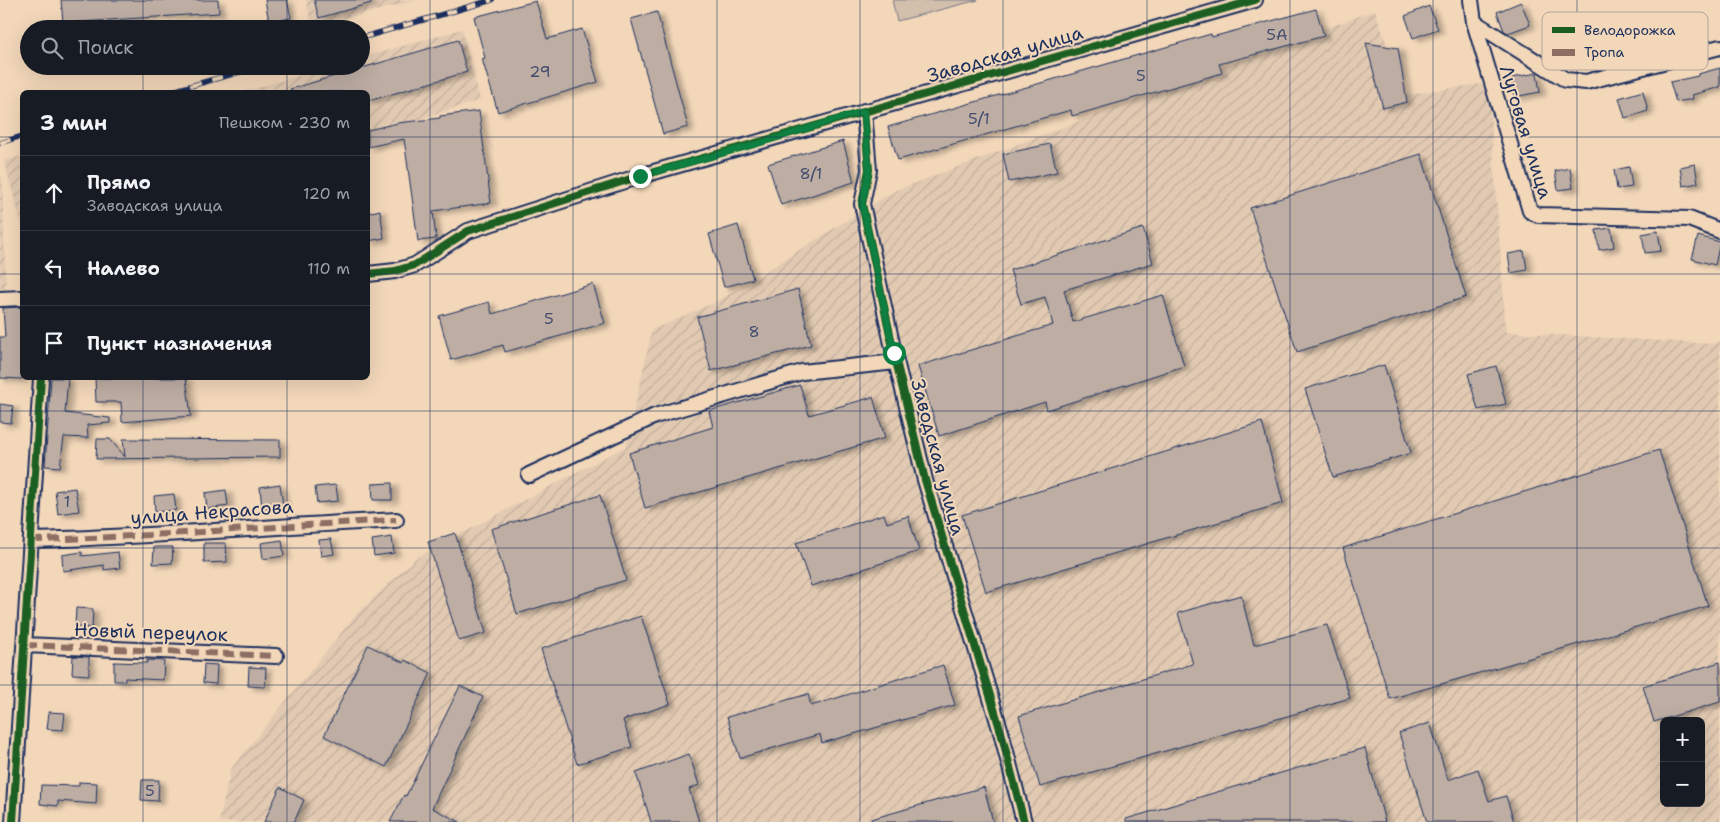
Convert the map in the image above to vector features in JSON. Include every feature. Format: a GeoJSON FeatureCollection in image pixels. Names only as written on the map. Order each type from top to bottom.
{"type":"FeatureCollection","features":[{"type":"Feature","properties":{"kind":"street","name":"Заводская улица"},"geometry":{"type":"LineString","coordinates":[[1024,822],[1001,732],[926,480],[896,362],[862,204],[869,170],[864,111],[1235,3],[1255,0]]}},
{"type":"Feature","properties":{"kind":"street"},"geometry":{"type":"LineString","coordinates":[[1471,0],[1474,22],[1542,65]]}},
{"type":"Feature","properties":{"kind":"street","name":"Луговая улица"},"geometry":{"type":"LineString","coordinates":[[1474,22],[1530,212],[1538,215],[1689,219],[1720,231]]}},
{"type":"Feature","properties":{"kind":"street"},"geometry":{"type":"LineString","coordinates":[[1550,70],[1566,80],[1586,82],[1631,70]]}},
{"type":"Feature","properties":{"kind":"street"},"geometry":{"type":"LineString","coordinates":[[370,274],[383,273],[415,265],[468,231],[640,176],[757,144],[864,111]]}},
{"type":"Feature","properties":{"kind":"street"},"geometry":{"type":"LineString","coordinates":[[0,299],[20,298]]}},
{"type":"Feature","properties":{"kind":"street"},"geometry":{"type":"LineString","coordinates":[[530,475],[655,416],[802,372],[896,362]]}},
{"type":"Feature","properties":{"kind":"street"},"geometry":{"type":"LineString","coordinates":[[13,822],[41,380]]}},
{"type":"Feature","properties":{"kind":"street","name":"улица Некрасова"},"geometry":{"type":"LineString","coordinates":[[32,540],[113,538],[290,525],[396,520]]}},
{"type":"Feature","properties":{"kind":"street","name":"Новый переулок"},"geometry":{"type":"LineString","coordinates":[[24,646],[276,656]]}},
{"type":"Feature","properties":{"kind":"shaded area"},"geometry":{"type":"Polygon","coordinates":[[[306,0],[417,0],[339,20],[310,20],[306,0]]]}},
{"type":"Feature","properties":{"kind":"shaded area"},"geometry":{"type":"Polygon","coordinates":[[[892,0],[978,0],[897,21],[892,0]]]}},
{"type":"Feature","properties":{"kind":"shaded area"},"geometry":{"type":"Polygon","coordinates":[[[1375,10],[1404,95],[1488,83],[1506,332],[1714,344],[1720,341],[1720,822],[219,822],[231,769],[354,617],[416,558],[626,446],[652,330],[718,301],[894,191],[1375,10]]]}},
{"type":"Feature","properties":{"kind":"shaded area"},"geometry":{"type":"Polygon","coordinates":[[[462,29],[480,100],[370,133],[370,90],[249,90],[302,75],[370,75],[370,55],[462,29]]]}},
{"type":"Feature","properties":{"kind":"shaded area"},"geometry":{"type":"Polygon","coordinates":[[[20,157],[20,219],[4,161],[20,157]]]}},
{"type":"Feature","properties":{"kind":"shaded area"},"geometry":{"type":"Polygon","coordinates":[[[2,176],[6,292],[0,297],[0,177],[2,176]]]}},
{"type":"Feature","properties":{"kind":"building"},"geometry":{"type":"Polygon","coordinates":[[[61,0],[218,0],[219,13],[110,20],[63,20],[61,0]]]}},
{"type":"Feature","properties":{"kind":"building"},"geometry":{"type":"Polygon","coordinates":[[[265,0],[287,0],[291,18],[269,20],[265,0]]]}},
{"type":"Feature","properties":{"kind":"building"},"geometry":{"type":"Polygon","coordinates":[[[314,0],[371,0],[371,3],[319,18],[314,0]]]}},
{"type":"Feature","properties":{"kind":"building"},"geometry":{"type":"Polygon","coordinates":[[[536,1],[547,39],[582,29],[598,82],[498,112],[482,59],[485,58],[474,17],[536,1]]]}},
{"type":"Feature","properties":{"kind":"building"},"geometry":{"type":"Polygon","coordinates":[[[1521,2],[1530,25],[1508,33],[1504,31],[1497,12],[1521,2]]]}},
{"type":"Feature","properties":{"kind":"building"},"geometry":{"type":"Polygon","coordinates":[[[1429,6],[1438,29],[1413,38],[1405,16],[1429,6]]]}},
{"type":"Feature","properties":{"kind":"building"},"geometry":{"type":"Polygon","coordinates":[[[1316,9],[1324,36],[1219,64],[1222,73],[1072,116],[1071,110],[898,160],[888,127],[1211,34],[1212,37],[1316,9]]]}},
{"type":"Feature","properties":{"kind":"building"},"geometry":{"type":"Polygon","coordinates":[[[657,12],[688,127],[663,134],[631,19],[657,12]]]}},
{"type":"Feature","properties":{"kind":"building"},"geometry":{"type":"Polygon","coordinates":[[[458,40],[467,72],[370,100],[370,90],[290,89],[338,75],[370,75],[370,66],[458,40]]]}},
{"type":"Feature","properties":{"kind":"building"},"geometry":{"type":"Polygon","coordinates":[[[1366,43],[1398,48],[1407,102],[1383,108],[1366,43]]]}},
{"type":"Feature","properties":{"kind":"building"},"geometry":{"type":"Polygon","coordinates":[[[1720,68],[1720,87],[1692,95],[1693,99],[1676,102],[1670,82],[1698,76],[1698,74],[1720,68]]]}},
{"type":"Feature","properties":{"kind":"building"},"geometry":{"type":"Polygon","coordinates":[[[1537,73],[1540,92],[1514,97],[1511,78],[1537,73]]]}},
{"type":"Feature","properties":{"kind":"building"},"geometry":{"type":"Polygon","coordinates":[[[1643,91],[1648,111],[1625,118],[1619,98],[1643,91]]]}},
{"type":"Feature","properties":{"kind":"building"},"geometry":{"type":"Polygon","coordinates":[[[479,111],[491,203],[433,211],[436,239],[418,241],[404,139],[370,147],[370,130],[398,123],[440,118],[440,116],[479,111]]]}},
{"type":"Feature","properties":{"kind":"building"},"geometry":{"type":"Polygon","coordinates":[[[843,141],[854,182],[781,205],[768,164],[843,141]]]}},
{"type":"Feature","properties":{"kind":"building"},"geometry":{"type":"Polygon","coordinates":[[[1050,144],[1057,172],[1009,182],[1003,154],[1050,144]]]}},
{"type":"Feature","properties":{"kind":"building"},"geometry":{"type":"Polygon","coordinates":[[[1421,154],[1466,297],[1297,352],[1250,208],[1421,154]]]}},
{"type":"Feature","properties":{"kind":"building"},"geometry":{"type":"Polygon","coordinates":[[[1695,164],[1698,183],[1683,186],[1680,167],[1695,164]]]}},
{"type":"Feature","properties":{"kind":"building"},"geometry":{"type":"Polygon","coordinates":[[[1629,167],[1632,187],[1617,189],[1614,170],[1629,167]]]}},
{"type":"Feature","properties":{"kind":"building"},"geometry":{"type":"Polygon","coordinates":[[[1570,168],[1573,188],[1558,190],[1555,171],[1570,168]]]}},
{"type":"Feature","properties":{"kind":"building"},"geometry":{"type":"Polygon","coordinates":[[[380,210],[384,238],[370,241],[370,212],[380,210]]]}},
{"type":"Feature","properties":{"kind":"building"},"geometry":{"type":"Polygon","coordinates":[[[738,225],[753,279],[724,287],[709,234],[738,225]]]}},
{"type":"Feature","properties":{"kind":"building"},"geometry":{"type":"Polygon","coordinates":[[[1143,228],[1153,263],[1064,290],[1073,322],[1163,295],[1184,366],[1047,410],[1045,402],[939,436],[918,366],[1053,325],[1045,297],[1021,304],[1010,270],[1143,228]]]}},
{"type":"Feature","properties":{"kind":"building"},"geometry":{"type":"Polygon","coordinates":[[[1611,228],[1614,247],[1599,250],[1596,230],[1611,228]]]}},
{"type":"Feature","properties":{"kind":"building"},"geometry":{"type":"Polygon","coordinates":[[[1658,231],[1661,251],[1645,253],[1642,234],[1658,231]]]}},
{"type":"Feature","properties":{"kind":"building"},"geometry":{"type":"Polygon","coordinates":[[[1698,236],[1720,242],[1715,265],[1692,259],[1698,236]]]}},
{"type":"Feature","properties":{"kind":"building"},"geometry":{"type":"Polygon","coordinates":[[[1524,251],[1527,270],[1511,273],[1508,254],[1524,251]]]}},
{"type":"Feature","properties":{"kind":"building"},"geometry":{"type":"Polygon","coordinates":[[[593,284],[605,323],[505,352],[503,345],[451,360],[439,316],[489,302],[492,314],[593,284]]]}},
{"type":"Feature","properties":{"kind":"building"},"geometry":{"type":"Polygon","coordinates":[[[798,289],[811,345],[711,371],[697,317],[798,289]]]}},
{"type":"Feature","properties":{"kind":"building"},"geometry":{"type":"Polygon","coordinates":[[[3,308],[20,308],[20,379],[0,378],[0,337],[5,337],[3,308]]]}},
{"type":"Feature","properties":{"kind":"building"},"geometry":{"type":"Polygon","coordinates":[[[1384,365],[1411,453],[1333,477],[1305,389],[1384,365]]]}},
{"type":"Feature","properties":{"kind":"building"},"geometry":{"type":"Polygon","coordinates":[[[1496,366],[1506,404],[1478,410],[1468,374],[1496,366]]]}},
{"type":"Feature","properties":{"kind":"building"},"geometry":{"type":"Polygon","coordinates":[[[51,380],[68,380],[65,413],[110,418],[110,423],[87,425],[88,438],[64,437],[60,467],[45,466],[51,380]]]}},
{"type":"Feature","properties":{"kind":"building"},"geometry":{"type":"Polygon","coordinates":[[[95,380],[186,380],[191,416],[122,422],[121,402],[96,402],[95,380]]]}},
{"type":"Feature","properties":{"kind":"building"},"geometry":{"type":"Polygon","coordinates":[[[800,385],[809,415],[873,397],[885,438],[645,508],[629,453],[713,427],[709,411],[800,385]]]}},
{"type":"Feature","properties":{"kind":"building"},"geometry":{"type":"Polygon","coordinates":[[[0,404],[13,406],[11,423],[0,422],[0,404]]]}},
{"type":"Feature","properties":{"kind":"building"},"geometry":{"type":"Polygon","coordinates":[[[1262,422],[1283,503],[986,592],[962,515],[1262,422]]]}},
{"type":"Feature","properties":{"kind":"building"},"geometry":{"type":"Polygon","coordinates":[[[97,439],[110,439],[125,457],[123,439],[280,440],[280,457],[96,459],[97,439]]]}},
{"type":"Feature","properties":{"kind":"building"},"geometry":{"type":"Polygon","coordinates":[[[1659,450],[1708,606],[1390,699],[1343,548],[1659,450]]]}},
{"type":"Feature","properties":{"kind":"building"},"geometry":{"type":"Polygon","coordinates":[[[392,483],[392,500],[373,500],[372,484],[392,483]]]}},
{"type":"Feature","properties":{"kind":"building"},"geometry":{"type":"Polygon","coordinates":[[[280,484],[283,505],[262,508],[260,487],[280,484]]]}},
{"type":"Feature","properties":{"kind":"building"},"geometry":{"type":"Polygon","coordinates":[[[336,485],[338,501],[317,503],[315,487],[336,485]]]}},
{"type":"Feature","properties":{"kind":"building"},"geometry":{"type":"Polygon","coordinates":[[[75,488],[79,511],[58,514],[55,491],[75,488]]]}},
{"type":"Feature","properties":{"kind":"building"},"geometry":{"type":"Polygon","coordinates":[[[226,490],[228,506],[207,509],[205,493],[226,490]]]}},
{"type":"Feature","properties":{"kind":"building"},"geometry":{"type":"Polygon","coordinates":[[[174,494],[176,510],[155,512],[154,496],[174,494]]]}},
{"type":"Feature","properties":{"kind":"building"},"geometry":{"type":"Polygon","coordinates":[[[600,495],[626,580],[517,614],[491,529],[600,495]]]}},
{"type":"Feature","properties":{"kind":"building"},"geometry":{"type":"Polygon","coordinates":[[[884,514],[887,523],[908,516],[919,551],[811,586],[796,543],[884,514]]]}},
{"type":"Feature","properties":{"kind":"building"},"geometry":{"type":"Polygon","coordinates":[[[455,533],[486,633],[459,641],[428,542],[455,533]]]}},
{"type":"Feature","properties":{"kind":"building"},"geometry":{"type":"Polygon","coordinates":[[[392,537],[394,553],[374,556],[372,540],[392,537]]]}},
{"type":"Feature","properties":{"kind":"building"},"geometry":{"type":"Polygon","coordinates":[[[331,539],[334,554],[321,556],[319,540],[331,539]]]}},
{"type":"Feature","properties":{"kind":"building"},"geometry":{"type":"Polygon","coordinates":[[[282,540],[284,556],[263,559],[261,543],[282,540]]]}},
{"type":"Feature","properties":{"kind":"building"},"geometry":{"type":"Polygon","coordinates":[[[204,543],[226,543],[227,562],[204,563],[204,543]]]}},
{"type":"Feature","properties":{"kind":"building"},"geometry":{"type":"Polygon","coordinates":[[[154,547],[173,547],[172,563],[153,564],[154,547]]]}},
{"type":"Feature","properties":{"kind":"building"},"geometry":{"type":"Polygon","coordinates":[[[82,552],[82,556],[118,552],[120,568],[104,570],[104,565],[63,571],[62,555],[82,552]]]}},
{"type":"Feature","properties":{"kind":"building"},"geometry":{"type":"Polygon","coordinates":[[[1241,595],[1254,645],[1327,625],[1350,698],[1040,787],[1019,716],[1193,664],[1178,613],[1241,595]]]}},
{"type":"Feature","properties":{"kind":"building"},"geometry":{"type":"Polygon","coordinates":[[[76,608],[93,609],[92,628],[75,627],[76,608]]]}},
{"type":"Feature","properties":{"kind":"building"},"geometry":{"type":"Polygon","coordinates":[[[641,616],[670,704],[623,720],[632,747],[577,764],[541,649],[641,616]]]}},
{"type":"Feature","properties":{"kind":"building"},"geometry":{"type":"Polygon","coordinates":[[[368,645],[404,663],[405,660],[431,673],[386,767],[324,736],[368,645]]]}},
{"type":"Feature","properties":{"kind":"building"},"geometry":{"type":"Polygon","coordinates":[[[73,656],[89,657],[89,675],[72,674],[73,656]]]}},
{"type":"Feature","properties":{"kind":"building"},"geometry":{"type":"Polygon","coordinates":[[[147,660],[164,661],[163,680],[125,678],[125,681],[114,681],[114,662],[147,663],[147,660]]]}},
{"type":"Feature","properties":{"kind":"building"},"geometry":{"type":"Polygon","coordinates":[[[1720,662],[1720,702],[1670,717],[1660,717],[1660,720],[1654,722],[1643,686],[1720,662]]]}},
{"type":"Feature","properties":{"kind":"building"},"geometry":{"type":"Polygon","coordinates":[[[204,664],[217,665],[216,684],[203,683],[204,664]]]}},
{"type":"Feature","properties":{"kind":"building"},"geometry":{"type":"Polygon","coordinates":[[[943,665],[955,705],[822,743],[820,734],[740,758],[727,717],[808,694],[811,706],[943,665]]]}},
{"type":"Feature","properties":{"kind":"building"},"geometry":{"type":"Polygon","coordinates":[[[249,667],[266,668],[265,687],[248,686],[249,667]]]}},
{"type":"Feature","properties":{"kind":"building"},"geometry":{"type":"Polygon","coordinates":[[[460,686],[483,697],[432,808],[460,822],[390,822],[404,795],[406,796],[460,686]]]}},
{"type":"Feature","properties":{"kind":"building"},"geometry":{"type":"Polygon","coordinates":[[[49,712],[65,713],[63,730],[47,729],[49,712]]]}},
{"type":"Feature","properties":{"kind":"building"},"geometry":{"type":"Polygon","coordinates":[[[1430,723],[1448,780],[1478,769],[1489,801],[1506,796],[1514,822],[1427,822],[1399,733],[1430,723]]]}},
{"type":"Feature","properties":{"kind":"building"},"geometry":{"type":"Polygon","coordinates":[[[1365,748],[1385,822],[1126,822],[1126,819],[1365,748]]]}},
{"type":"Feature","properties":{"kind":"building"},"geometry":{"type":"Polygon","coordinates":[[[689,754],[699,785],[689,789],[699,822],[651,822],[636,773],[689,754]]]}},
{"type":"Feature","properties":{"kind":"building"},"geometry":{"type":"Polygon","coordinates":[[[142,780],[159,780],[158,801],[141,800],[142,780]]]}},
{"type":"Feature","properties":{"kind":"building"},"geometry":{"type":"Polygon","coordinates":[[[79,782],[97,783],[96,804],[58,801],[58,806],[40,804],[41,785],[79,786],[79,782]]]}},
{"type":"Feature","properties":{"kind":"building"},"geometry":{"type":"Polygon","coordinates":[[[280,787],[304,800],[294,822],[264,822],[280,787]]]}},
{"type":"Feature","properties":{"kind":"building"},"geometry":{"type":"Polygon","coordinates":[[[984,787],[993,822],[871,822],[871,819],[984,787]]]}},
{"type":"Feature","properties":{"kind":"railway"},"geometry":{"type":"LineString","coordinates":[[370,35],[492,0]]}},
{"type":"Feature","properties":{"kind":"railway"},"geometry":{"type":"LineString","coordinates":[[176,90],[229,75]]}},
{"type":"Feature","properties":{"kind":"railway"},"geometry":{"type":"LineString","coordinates":[[0,143],[20,137]]}},
{"type":"Feature","properties":{"kind":"marked path"},"geometry":{"type":"LineString","coordinates":[[31,540],[396,520]]}},
{"type":"Feature","properties":{"kind":"marked path"},"geometry":{"type":"LineString","coordinates":[[25,645],[276,656]]}},
{"type":"Feature","properties":{"kind":"cycle path"},"geometry":{"type":"LineString","coordinates":[[370,274],[395,271],[415,265],[468,231],[640,176],[1255,0]]}},
{"type":"Feature","properties":{"kind":"cycle path"},"geometry":{"type":"LineString","coordinates":[[864,111],[869,170],[862,204],[894,353],[925,480],[1001,732],[1024,822]]}},
{"type":"Feature","properties":{"kind":"cycle path"},"geometry":{"type":"LineString","coordinates":[[13,822],[41,380]]}},
{"type":"Feature","properties":{"kind":"route"},"geometry":{"type":"LineString","coordinates":[[640,176],[757,144],[864,111],[869,170],[862,204],[894,353]]}}]}
